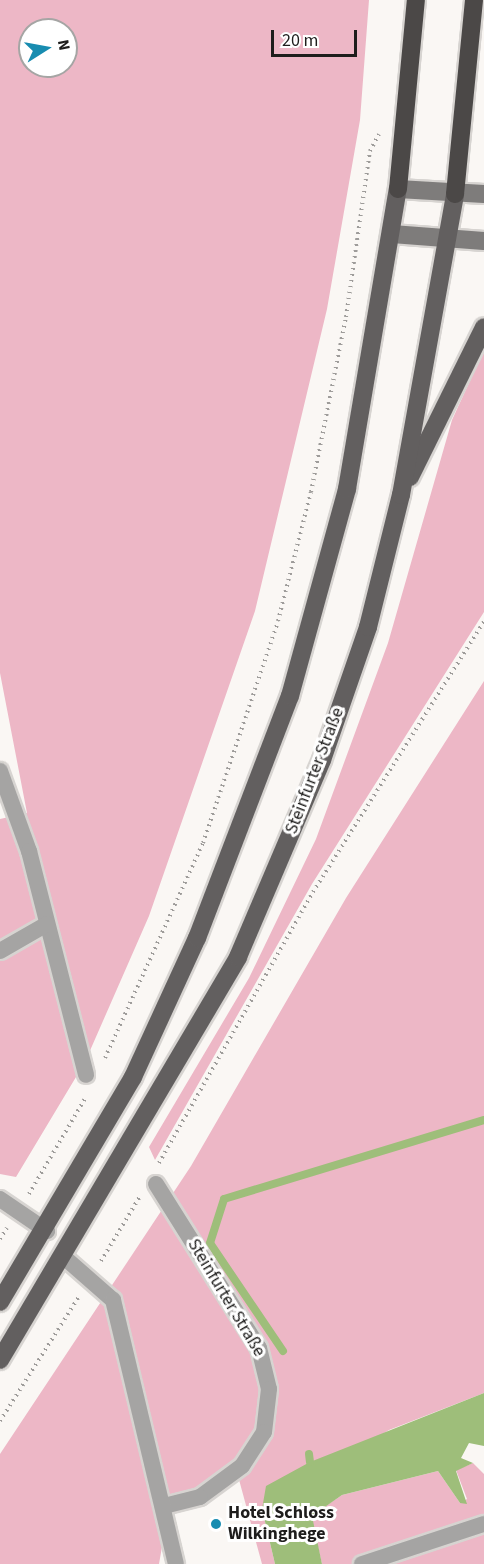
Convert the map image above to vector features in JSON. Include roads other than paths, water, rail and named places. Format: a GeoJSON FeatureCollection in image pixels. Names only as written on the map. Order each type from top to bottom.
{"type":"FeatureCollection","features":[{"type":"Feature","properties":{"kind":"highway"},"geometry":{"type":"LineString","coordinates":[[398,189],[405,135],[416,0]]}},
{"type":"Feature","properties":{"kind":"highway"},"geometry":{"type":"LineString","coordinates":[[455,194],[474,0]]}},
{"type":"Feature","properties":{"kind":"main road"},"geometry":{"type":"LineString","coordinates":[[0,1302],[47,1231],[133,1077],[178,982],[290,696],[347,489],[398,189],[484,194]]}},
{"type":"Feature","properties":{"kind":"main road","name":"Steinfurter Straße"},"geometry":{"type":"LineString","coordinates":[[0,1360],[65,1258],[238,957],[322,760],[368,627],[401,495],[455,194]]}},
{"type":"Feature","properties":{"kind":"main road"},"geometry":{"type":"LineString","coordinates":[[392,234],[484,241]]}},
{"type":"Feature","properties":{"kind":"main road"},"geometry":{"type":"LineString","coordinates":[[401,495],[484,327]]}},
{"type":"Feature","properties":{"kind":"lane"},"geometry":{"type":"LineString","coordinates":[[0,771],[29,851],[86,1075]]}},
{"type":"Feature","properties":{"kind":"lane"},"geometry":{"type":"LineString","coordinates":[[0,951],[48,924]]}},
{"type":"Feature","properties":{"kind":"lane","name":"Steinfurter Straße"},"geometry":{"type":"LineString","coordinates":[[151,1182],[260,1348],[269,1389],[264,1432],[242,1466],[200,1497],[163,1506]]}},
{"type":"Feature","properties":{"kind":"lane"},"geometry":{"type":"LineString","coordinates":[[0,1199],[47,1231]]}},
{"type":"Feature","properties":{"kind":"lane"},"geometry":{"type":"LineString","coordinates":[[65,1258],[92,1276],[113,1300],[176,1564]]}},
{"type":"Feature","properties":{"kind":"lane"},"geometry":{"type":"LineString","coordinates":[[362,1564],[484,1524]]}},
{"type":"Feature","properties":{"kind":"waterway"},"geometry":{"type":"LineString","coordinates":[[283,1351],[210,1243],[224,1199],[484,1120]]}},
{"type":"Feature","properties":{"kind":"waterway"},"geometry":{"type":"LineString","coordinates":[[309,1454],[310,1462]]}},
{"type":"Feature","properties":{"kind":"place","name":"Hotel Schloss Wilkinghege"},"geometry":{"type":"Point","coordinates":[216,1524]}}]}
